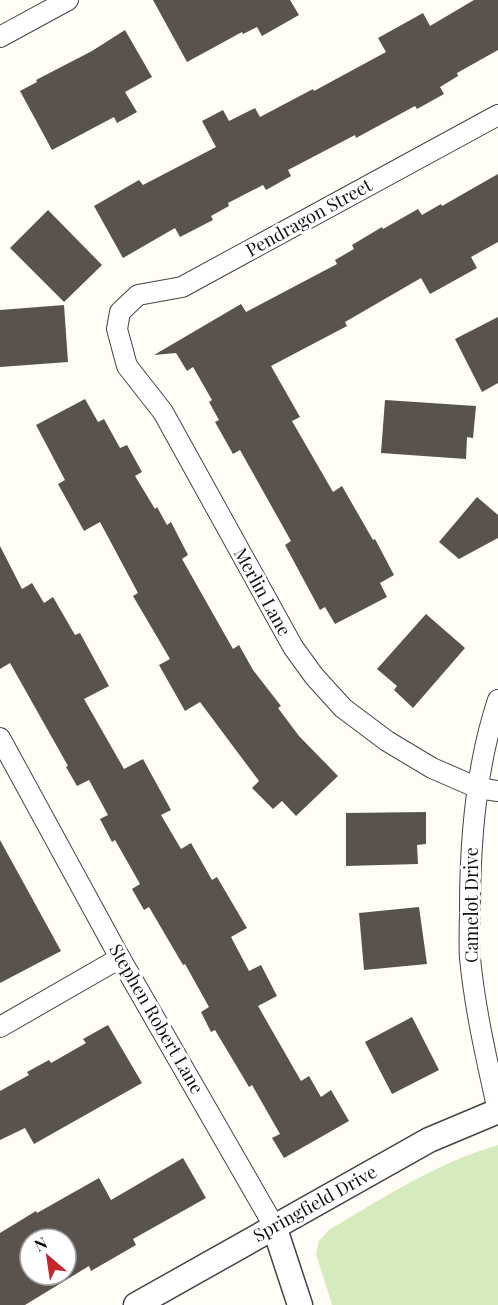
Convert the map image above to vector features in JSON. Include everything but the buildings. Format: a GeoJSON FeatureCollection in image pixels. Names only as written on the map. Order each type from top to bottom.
{"type":"FeatureCollection","features":[{"type":"Feature","properties":{"kind":"street"},"geometry":{"type":"LineString","coordinates":[[0,37],[68,0]]}},
{"type":"Feature","properties":{"kind":"street","name":"Pendragon Street"},"geometry":{"type":"LineString","coordinates":[[120,312],[138,295],[182,287],[498,115]]}},
{"type":"Feature","properties":{"kind":"street","name":"Merlin Lane"},"geometry":{"type":"LineString","coordinates":[[120,312],[117,329],[128,366],[163,412],[293,647],[314,675],[344,708],[387,741],[432,768],[478,788],[498,791]]}},
{"type":"Feature","properties":{"kind":"street","name":"Camelot Drive"},"geometry":{"type":"LineString","coordinates":[[498,700],[478,788],[470,879],[470,957],[477,1009],[498,1111]]}},
{"type":"Feature","properties":{"kind":"street","name":"Stephen Robert Lane"},"geometry":{"type":"LineString","coordinates":[[0,738],[120,958],[274,1226],[300,1305]]}},
{"type":"Feature","properties":{"kind":"street"},"geometry":{"type":"LineString","coordinates":[[0,1027],[120,958]]}},
{"type":"Feature","properties":{"kind":"street","name":"Springfield Drive"},"geometry":{"type":"LineString","coordinates":[[136,1305],[429,1140],[498,1111]]}},
{"type":"Feature","properties":{"kind":"green space"},"geometry":{"type":"Polygon","coordinates":[[[498,1145],[498,1305],[332,1305],[316,1254],[319,1241],[329,1230],[432,1171],[498,1145]]]}}]}
